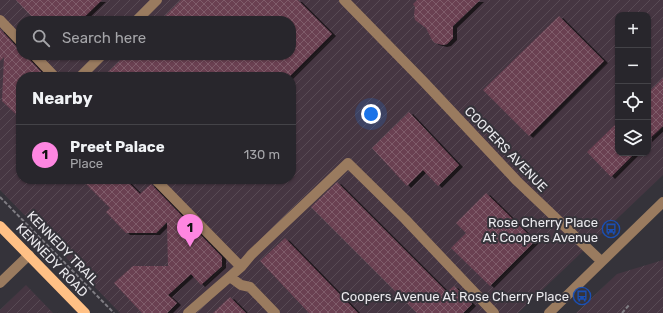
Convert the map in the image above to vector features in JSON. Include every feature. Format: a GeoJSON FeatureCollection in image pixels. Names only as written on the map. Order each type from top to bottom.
{"type":"FeatureCollection","features":[{"type":"Feature","properties":{"kind":"main road","name":"KENNEDY ROAD"},"geometry":{"type":"LineString","coordinates":[[0,226],[85,313]]}},
{"type":"Feature","properties":{"kind":"street"},"geometry":{"type":"LineString","coordinates":[[141,16],[156,0]]}},
{"type":"Feature","properties":{"kind":"street","name":"COOPERS AVENUE"},"geometry":{"type":"LineString","coordinates":[[344,0],[517,181],[601,261]]}},
{"type":"Feature","properties":{"kind":"street"},"geometry":{"type":"LineString","coordinates":[[0,20],[16,37]]}},
{"type":"Feature","properties":{"kind":"street"},"geometry":{"type":"LineString","coordinates":[[39,60],[50,72]]}},
{"type":"Feature","properties":{"kind":"street"},"geometry":{"type":"LineString","coordinates":[[85,72],[97,60]]}},
{"type":"Feature","properties":{"kind":"street"},"geometry":{"type":"LineString","coordinates":[[188,313],[241,267],[251,255],[348,164],[405,219],[494,313]]}},
{"type":"Feature","properties":{"kind":"street"},"geometry":{"type":"LineString","coordinates":[[160,184],[241,267]]}},
{"type":"Feature","properties":{"kind":"street"},"geometry":{"type":"LineString","coordinates":[[548,313],[663,202]]}},
{"type":"Feature","properties":{"kind":"street"},"geometry":{"type":"LineString","coordinates":[[0,283],[29,255]]}},
{"type":"Feature","properties":{"kind":"street"},"geometry":{"type":"LineString","coordinates":[[230,277],[241,285],[250,287],[275,313]]}},
{"type":"Feature","properties":{"kind":"path","name":"KENNEDY TRAIL"},"geometry":{"type":"LineString","coordinates":[[0,197],[114,313]]}},
{"type":"Feature","properties":{"kind":"path"},"geometry":{"type":"LineString","coordinates":[[622,313],[630,304]]}},
{"type":"Feature","properties":{"kind":"shaded area"},"geometry":{"type":"Polygon","coordinates":[[[0,0],[663,0],[663,175],[518,313],[120,313],[0,190],[0,0]]]}},
{"type":"Feature","properties":{"kind":"shaded area"},"geometry":{"type":"Polygon","coordinates":[[[663,260],[663,313],[576,313],[617,274],[663,260]]]}},
{"type":"Feature","properties":{"kind":"shaded area"},"geometry":{"type":"Polygon","coordinates":[[[26,285],[53,313],[0,313],[0,310],[26,285]]]}},
{"type":"Feature","properties":{"kind":"building"},"geometry":{"type":"Polygon","coordinates":[[[16,0],[102,0],[85,16],[31,16],[16,0]]]}},
{"type":"Feature","properties":{"kind":"building"},"geometry":{"type":"Polygon","coordinates":[[[181,0],[298,0],[332,34],[294,72],[108,72],[121,60],[296,60],[296,16],[165,16],[181,0]]]}},
{"type":"Feature","properties":{"kind":"building"},"geometry":{"type":"Polygon","coordinates":[[[417,0],[480,0],[453,26],[453,38],[447,44],[443,45],[435,43],[426,28],[415,20],[415,7],[413,4],[417,0]]]}},
{"type":"Feature","properties":{"kind":"building"},"geometry":{"type":"Polygon","coordinates":[[[559,16],[604,61],[529,136],[483,90],[559,16]]]}},
{"type":"Feature","properties":{"kind":"building"},"geometry":{"type":"Polygon","coordinates":[[[0,29],[16,46],[16,60],[30,60],[41,72],[16,72],[16,114],[2,101],[4,57],[0,61],[0,29]]]}},
{"type":"Feature","properties":{"kind":"building"},"geometry":{"type":"Polygon","coordinates":[[[663,78],[663,126],[651,137],[651,120],[651,90],[663,78]]]}},
{"type":"Feature","properties":{"kind":"building"},"geometry":{"type":"Polygon","coordinates":[[[409,112],[459,165],[438,186],[423,170],[407,186],[372,148],[409,112]]]}},
{"type":"Feature","properties":{"kind":"building"},"geometry":{"type":"Polygon","coordinates":[[[615,125],[615,156],[632,156],[611,177],[587,152],[615,125]]]}},
{"type":"Feature","properties":{"kind":"building"},"geometry":{"type":"Polygon","coordinates":[[[337,182],[447,292],[454,286],[472,304],[463,313],[417,313],[311,207],[337,182]]]}},
{"type":"Feature","properties":{"kind":"building"},"geometry":{"type":"Polygon","coordinates":[[[86,184],[130,184],[140,194],[151,184],[222,257],[222,266],[201,285],[191,274],[168,295],[177,303],[167,313],[142,313],[114,283],[133,266],[168,266],[167,222],[156,233],[126,233],[106,212],[110,208],[86,184]]]}},
{"type":"Feature","properties":{"kind":"building"},"geometry":{"type":"Polygon","coordinates":[[[486,193],[535,241],[490,286],[451,248],[466,233],[456,223],[486,193]]]}},
{"type":"Feature","properties":{"kind":"building"},"geometry":{"type":"Polygon","coordinates":[[[285,238],[358,313],[309,313],[260,261],[285,238]]]}},
{"type":"Feature","properties":{"kind":"building"},"geometry":{"type":"Polygon","coordinates":[[[230,297],[246,313],[213,313],[230,297]]]}},
{"type":"Feature","properties":{"kind":"place","name":"Rose Cherry Place At Coopers Avenue"},"geometry":{"type":"Point","coordinates":[611,229]}},
{"type":"Feature","properties":{"kind":"place","name":"Preet Palace"},"geometry":{"type":"Point","coordinates":[190,247]}},
{"type":"Feature","properties":{"kind":"place","name":"Coopers Avenue At Rose Cherry Place"},"geometry":{"type":"Point","coordinates":[582,296]}}]}
